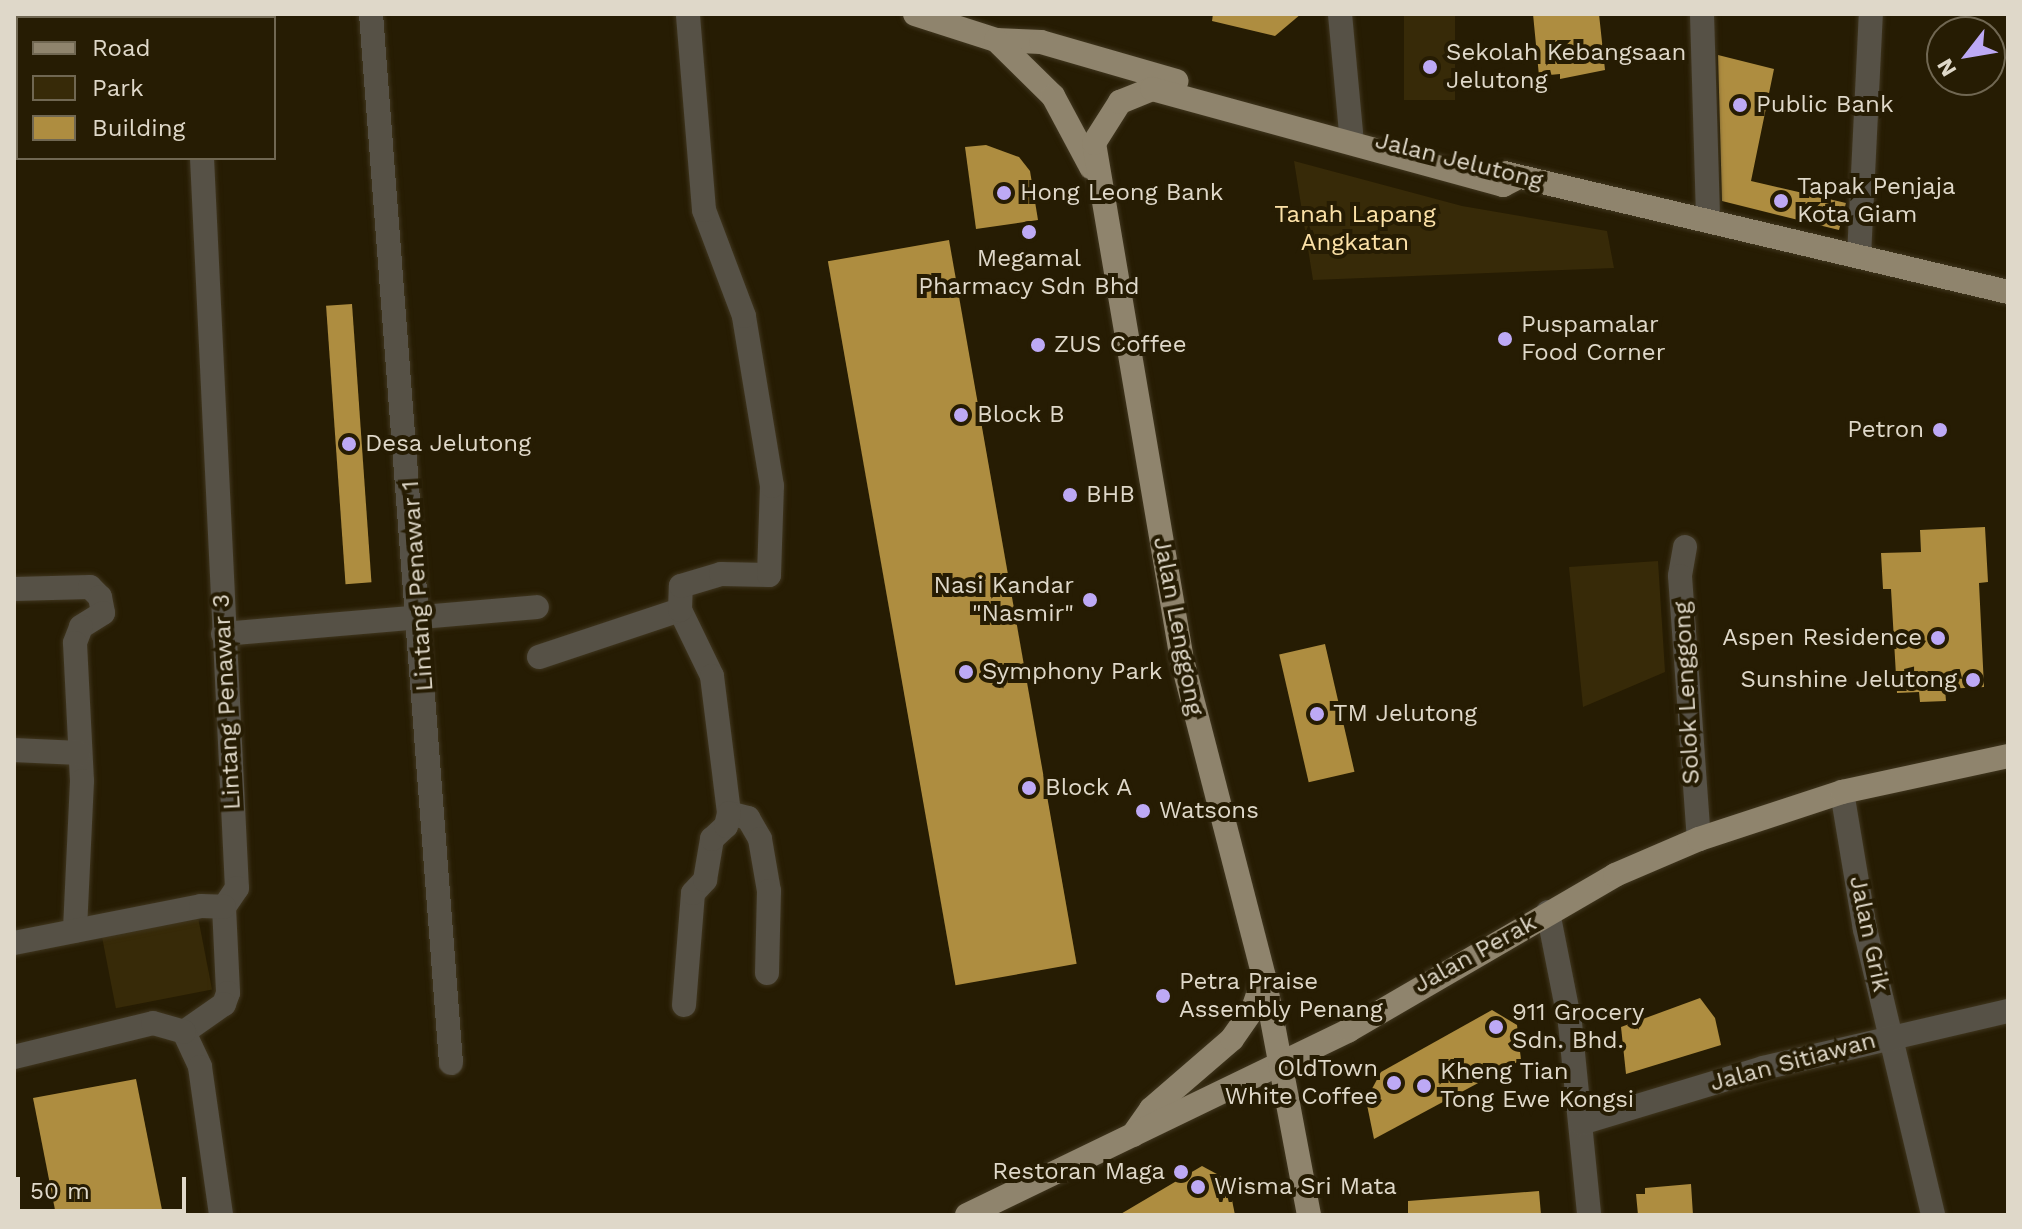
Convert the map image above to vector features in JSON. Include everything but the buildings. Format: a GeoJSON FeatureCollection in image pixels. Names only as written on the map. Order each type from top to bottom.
{"type":"FeatureCollection","features":[{"type":"Feature","properties":{"kind":"main road","name":"Jalan Jelutong"},"geometry":{"type":"LineString","coordinates":[[915,14],[996,40],[1041,42],[1351,133],[1519,177],[2008,292]]}},
{"type":"Feature","properties":{"kind":"main road","name":"Jalan Lenggong"},"geometry":{"type":"LineString","coordinates":[[996,40],[1062,108],[1098,184]]}},
{"type":"Feature","properties":{"kind":"main road","name":"Jalan Lenggong"},"geometry":{"type":"LineString","coordinates":[[1309,1215],[1264,977],[1182,660],[1098,184],[1094,143],[1101,123],[1120,102],[1152,89],[1503,185],[1519,177]]}},
{"type":"Feature","properties":{"kind":"main road","name":"Jalan Perak"},"geometry":{"type":"LineString","coordinates":[[967,1215],[1131,1137],[1279,1053],[1364,1016],[1548,912],[1699,839],[1842,792],[1996,758]]}},
{"type":"Feature","properties":{"kind":"main road"},"geometry":{"type":"LineString","coordinates":[[1131,1137],[1151,1109],[1232,1039],[1253,1009],[1264,977]]}},
{"type":"Feature","properties":{"kind":"street","name":"Lintang Penawar 1"},"geometry":{"type":"LineString","coordinates":[[371,14],[421,617],[451,1063]]}},
{"type":"Feature","properties":{"kind":"street"},"geometry":{"type":"LineString","coordinates":[[684,1005],[694,890],[705,880],[712,839],[729,813],[712,676],[680,610],[681,586],[721,574],[769,575],[772,486],[744,316],[704,210],[688,14]]}},
{"type":"Feature","properties":{"kind":"street"},"geometry":{"type":"LineString","coordinates":[[1340,14],[1351,133]]}},
{"type":"Feature","properties":{"kind":"street"},"geometry":{"type":"LineString","coordinates":[[1702,14],[1708,221]]}},
{"type":"Feature","properties":{"kind":"street"},"geometry":{"type":"LineString","coordinates":[[1859,256],[1871,14]]}},
{"type":"Feature","properties":{"kind":"street","name":"Lintang Penawar 3"},"geometry":{"type":"LineString","coordinates":[[184,1032],[224,1004],[228,993],[224,907],[237,888],[202,160]]}},
{"type":"Feature","properties":{"kind":"street","name":"Solok Lenggong"},"geometry":{"type":"LineString","coordinates":[[1685,547],[1680,576],[1699,839]]}},
{"type":"Feature","properties":{"kind":"street"},"geometry":{"type":"LineString","coordinates":[[14,589],[90,587],[100,597],[99,620],[75,634],[79,753],[75,931]]}},
{"type":"Feature","properties":{"kind":"street"},"geometry":{"type":"LineString","coordinates":[[223,634],[537,607]]}},
{"type":"Feature","properties":{"kind":"street"},"geometry":{"type":"LineString","coordinates":[[539,657],[680,610]]}},
{"type":"Feature","properties":{"kind":"street"},"geometry":{"type":"LineString","coordinates":[[1996,758],[2008,743]]}},
{"type":"Feature","properties":{"kind":"street"},"geometry":{"type":"LineString","coordinates":[[14,750],[79,753]]}},
{"type":"Feature","properties":{"kind":"street","name":"Jalan Grik"},"geometry":{"type":"LineString","coordinates":[[1842,792],[1933,1215]]}},
{"type":"Feature","properties":{"kind":"street"},"geometry":{"type":"LineString","coordinates":[[729,813],[748,818],[760,839],[769,891],[767,973]]}},
{"type":"Feature","properties":{"kind":"street"},"geometry":{"type":"LineString","coordinates":[[14,943],[224,907]]}},
{"type":"Feature","properties":{"kind":"street"},"geometry":{"type":"LineString","coordinates":[[1548,912],[1560,953],[1589,1215]]}},
{"type":"Feature","properties":{"kind":"street","name":"Jalan Sitiawan"},"geometry":{"type":"LineString","coordinates":[[1581,1123],[1892,1035],[2008,1011]]}},
{"type":"Feature","properties":{"kind":"street"},"geometry":{"type":"LineString","coordinates":[[14,1057],[153,1023],[184,1032],[200,1067],[221,1215]]}},
{"type":"Feature","properties":{"kind":"green space"},"geometry":{"type":"Polygon","coordinates":[[[1404,14],[1455,14],[1455,100],[1404,100],[1404,14]]]}},
{"type":"Feature","properties":{"kind":"green space","name":"Tanah Lapang Angkatan"},"geometry":{"type":"Polygon","coordinates":[[[1294,161],[1462,206],[1607,231],[1614,268],[1313,280],[1294,161]]]}},
{"type":"Feature","properties":{"kind":"green space"},"geometry":{"type":"Polygon","coordinates":[[[1658,561],[1665,672],[1583,707],[1569,567],[1658,561]]]}},
{"type":"Feature","properties":{"kind":"green space"},"geometry":{"type":"Polygon","coordinates":[[[197,912],[212,990],[116,1008],[101,931],[197,912]]]}},
{"type":"Feature","properties":{"kind":"place","name":"Sekolah Kebangsaan Jelutong"},"geometry":{"type":"Point","coordinates":[1430,67]}},
{"type":"Feature","properties":{"kind":"place","name":"Public Bank"},"geometry":{"type":"Point","coordinates":[1740,105]}},
{"type":"Feature","properties":{"kind":"place","name":"Hong Leong Bank"},"geometry":{"type":"Point","coordinates":[1004,193]}},
{"type":"Feature","properties":{"kind":"place","name":"Tapak Penjaja Kota Giam"},"geometry":{"type":"Point","coordinates":[1781,201]}},
{"type":"Feature","properties":{"kind":"place","name":"Megamal Pharmacy Sdn Bhd"},"geometry":{"type":"Point","coordinates":[1029,232]}},
{"type":"Feature","properties":{"kind":"place","name":"Puspamalar Food Corner"},"geometry":{"type":"Point","coordinates":[1505,339]}},
{"type":"Feature","properties":{"kind":"place","name":"ZUS Coffee"},"geometry":{"type":"Point","coordinates":[1038,345]}},
{"type":"Feature","properties":{"kind":"place","name":"Block B"},"geometry":{"type":"Point","coordinates":[961,415]}},
{"type":"Feature","properties":{"kind":"place","name":"Petron"},"geometry":{"type":"Point","coordinates":[1940,430]}},
{"type":"Feature","properties":{"kind":"place","name":"Desa Jelutong"},"geometry":{"type":"Point","coordinates":[349,444]}},
{"type":"Feature","properties":{"kind":"place","name":"BHB"},"geometry":{"type":"Point","coordinates":[1070,495]}},
{"type":"Feature","properties":{"kind":"place","name":"Nasi Kandar \"Nasmir\""},"geometry":{"type":"Point","coordinates":[1090,600]}},
{"type":"Feature","properties":{"kind":"place","name":"Aspen Residence"},"geometry":{"type":"Point","coordinates":[1938,638]}},
{"type":"Feature","properties":{"kind":"place","name":"Symphony Park"},"geometry":{"type":"Point","coordinates":[966,672]}},
{"type":"Feature","properties":{"kind":"place","name":"Sunshine Jelutong"},"geometry":{"type":"Point","coordinates":[1973,680]}},
{"type":"Feature","properties":{"kind":"place","name":"TM Jelutong"},"geometry":{"type":"Point","coordinates":[1317,714]}},
{"type":"Feature","properties":{"kind":"place","name":"Block A"},"geometry":{"type":"Point","coordinates":[1029,788]}},
{"type":"Feature","properties":{"kind":"place","name":"Watsons"},"geometry":{"type":"Point","coordinates":[1143,811]}},
{"type":"Feature","properties":{"kind":"place","name":"Petra Praise Assembly Penang"},"geometry":{"type":"Point","coordinates":[1163,996]}},
{"type":"Feature","properties":{"kind":"place","name":"911 Grocery Sdn. Bhd."},"geometry":{"type":"Point","coordinates":[1496,1027]}},
{"type":"Feature","properties":{"kind":"place","name":"OldTown White Coffee"},"geometry":{"type":"Point","coordinates":[1394,1083]}},
{"type":"Feature","properties":{"kind":"place","name":"Kheng Tian Tong Ewe Kongsi"},"geometry":{"type":"Point","coordinates":[1424,1086]}},
{"type":"Feature","properties":{"kind":"place","name":"Restoran Maga"},"geometry":{"type":"Point","coordinates":[1181,1172]}},
{"type":"Feature","properties":{"kind":"place","name":"Wisma Sri Mata"},"geometry":{"type":"Point","coordinates":[1198,1187]}}]}
